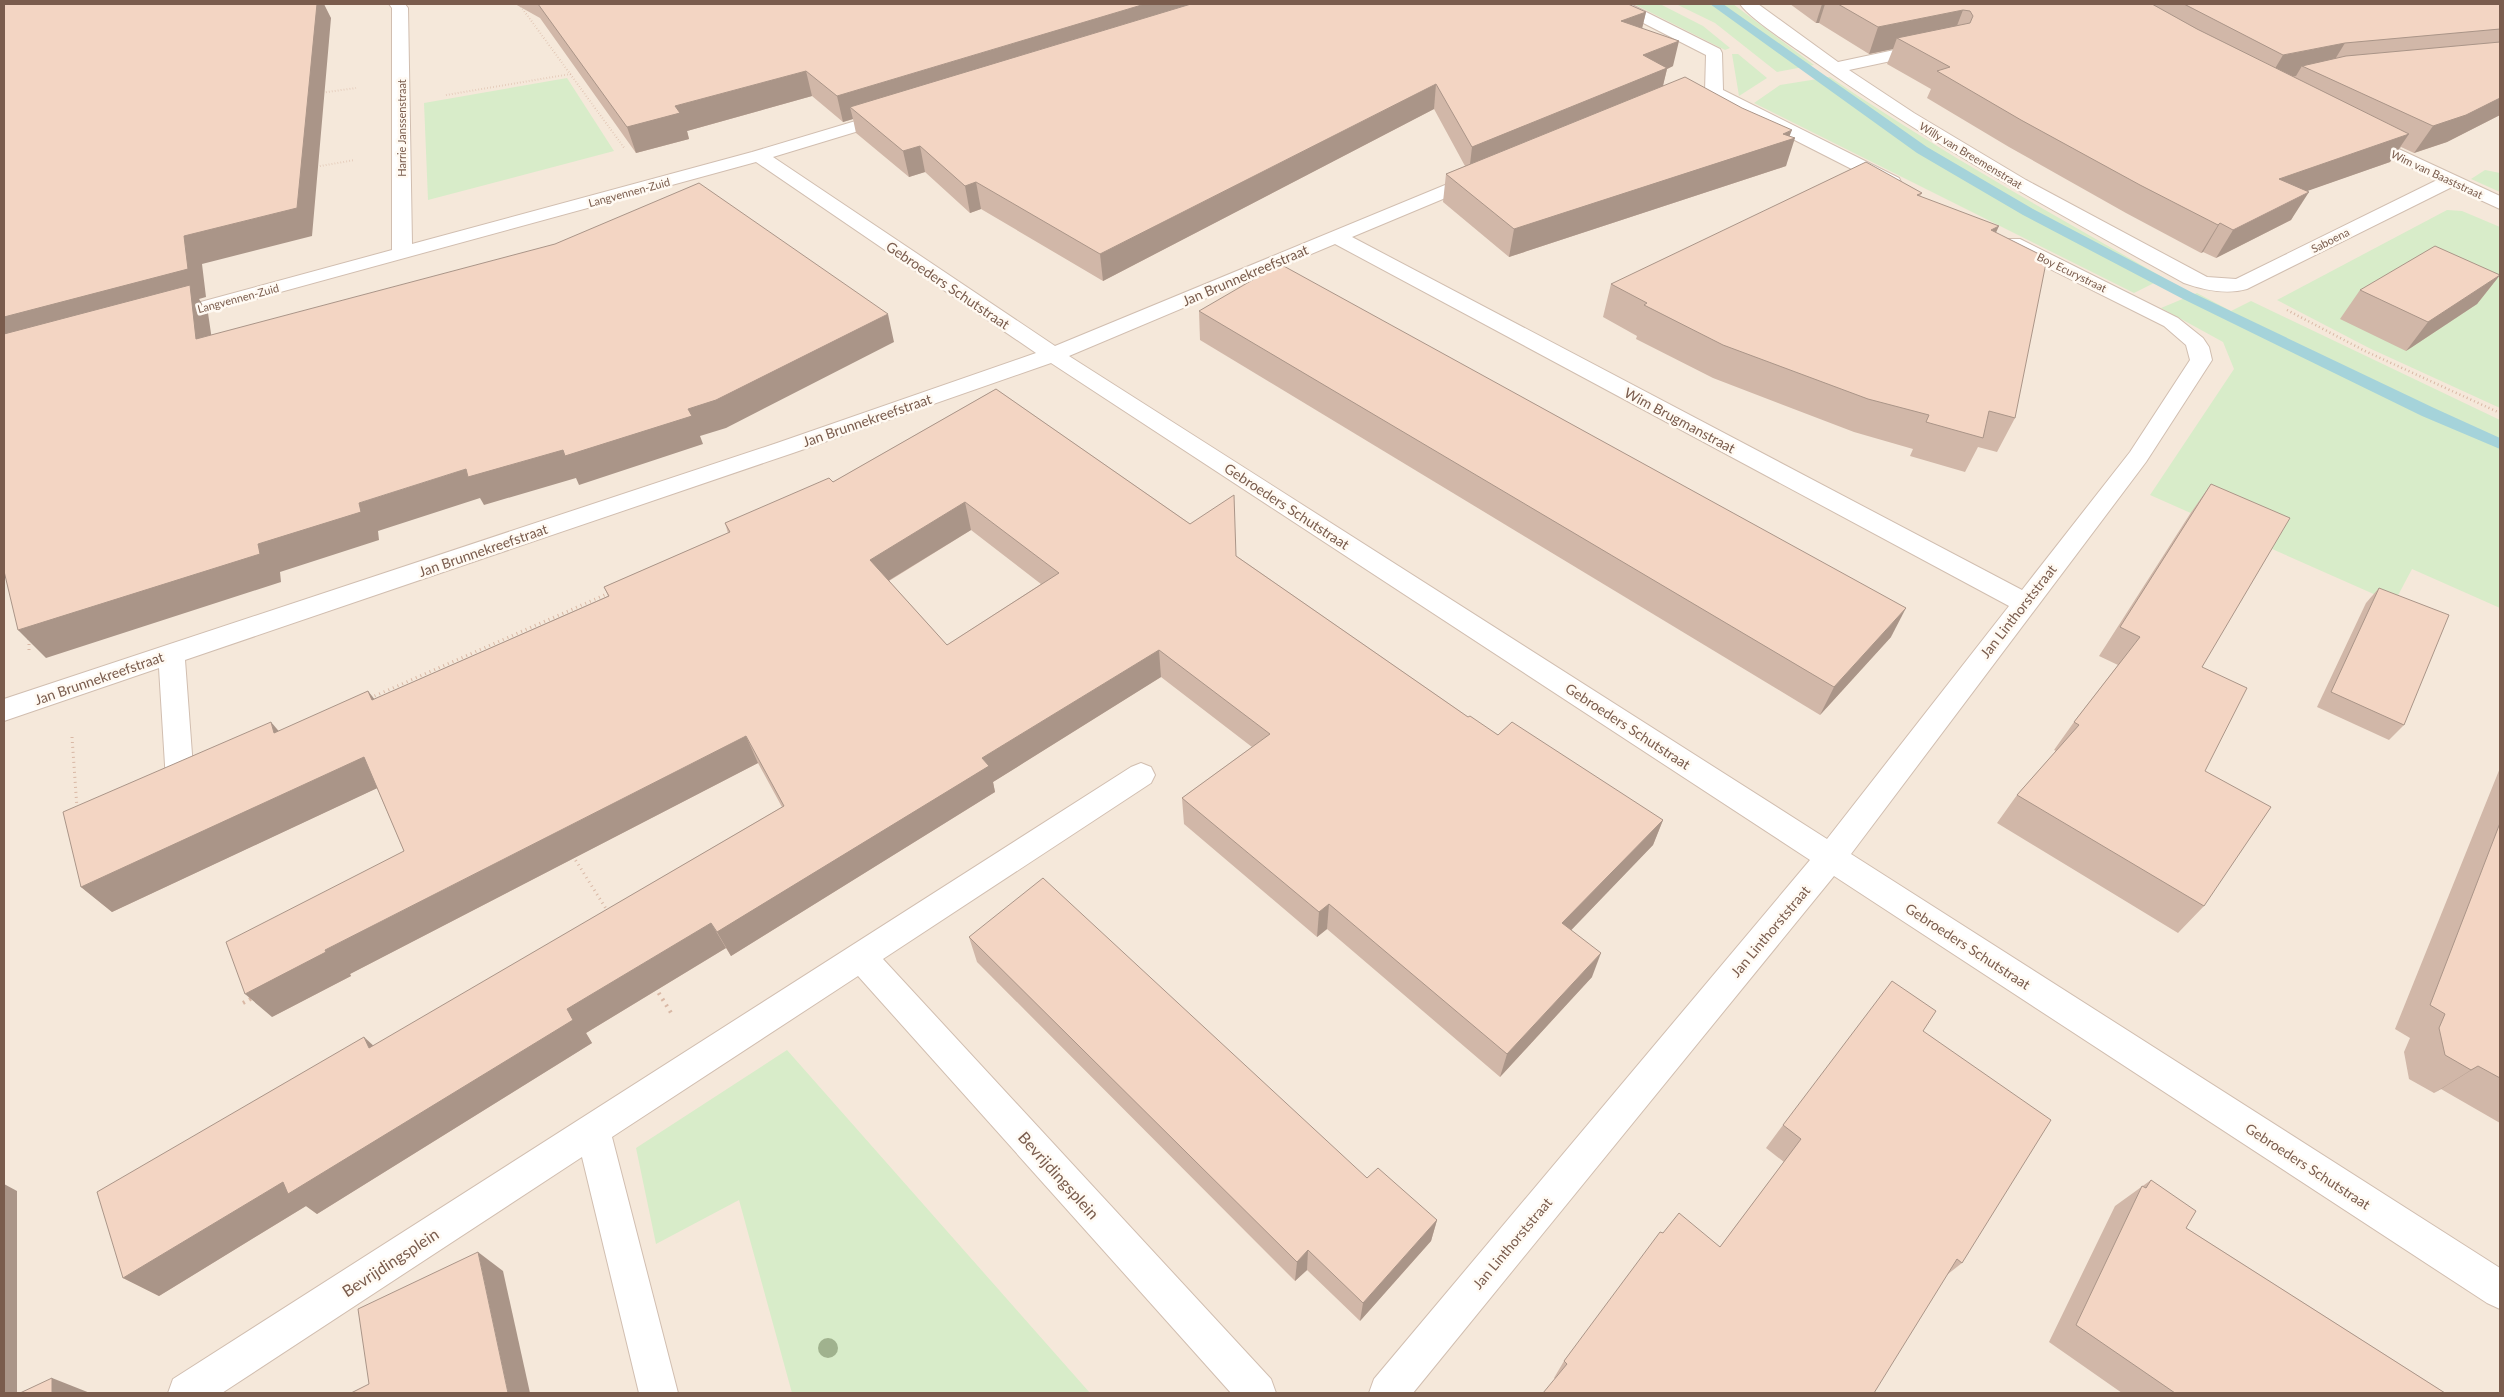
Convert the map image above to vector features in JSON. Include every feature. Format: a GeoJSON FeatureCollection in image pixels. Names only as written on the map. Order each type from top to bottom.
{"type":"FeatureCollection","features":[{"type":"Feature","properties":{"kind":"street"},"geometry":{"type":"LineString","coordinates":[[1618,4],[1714,53],[1705,93],[1906,190]]}},
{"type":"Feature","properties":{"kind":"street","name":"Willy van Breemenstraat"},"geometry":{"type":"LineString","coordinates":[[1748,4],[1836,68],[1976,160],[2191,279],[2207,285]]}},
{"type":"Feature","properties":{"kind":"street","name":"Harrie Janssenstraat"},"geometry":{"type":"LineString","coordinates":[[402,254],[401,81],[405,5]]}},
{"type":"Feature","properties":{"kind":"street"},"geometry":{"type":"LineString","coordinates":[[1836,68],[1943,45]]}},
{"type":"Feature","properties":{"kind":"street","name":"Langvennen-Zuid"},"geometry":{"type":"LineString","coordinates":[[145,322],[759,156],[910,110]]}},
{"type":"Feature","properties":{"kind":"street","name":"Wim van Baaststraat"},"geometry":{"type":"LineString","coordinates":[[2344,129],[2500,203]]}},
{"type":"Feature","properties":{"kind":"street","name":"Gebroeders Schutstraat"},"geometry":{"type":"LineString","coordinates":[[759,156],[1053,355],[2500,1290]]}},
{"type":"Feature","properties":{"kind":"street","name":"Jan Brunnekreefstraat"},"geometry":{"type":"LineString","coordinates":[[4,710],[785,448],[1053,355],[1502,168]]}},
{"type":"Feature","properties":{"kind":"street","name":"Saboena"},"geometry":{"type":"LineString","coordinates":[[2207,285],[2240,286],[2449,180]]}},
{"type":"Feature","properties":{"kind":"street","name":"Boy Ecurystraat"},"geometry":{"type":"LineString","coordinates":[[1995,234],[2172,322],[2192,336],[2201,350],[2201,360],[2138,457]]}},
{"type":"Feature","properties":{"kind":"street","name":"Wim Brugmanstraat"},"geometry":{"type":"LineString","coordinates":[[1336,237],[2024,603]]}},
{"type":"Feature","properties":{"kind":"street","name":"Jan Linthorststraat"},"geometry":{"type":"LineString","coordinates":[[1388,1393],[1831,857],[2024,603],[2138,457]]}},
{"type":"Feature","properties":{"kind":"street"},"geometry":{"type":"LineString","coordinates":[[171,654],[180,781]]}},
{"type":"Feature","properties":{"kind":"street","name":"Bevrijdingsplein"},"geometry":{"type":"LineString","coordinates":[[187,1393],[701,1062],[1141,775]]}},
{"type":"Feature","properties":{"kind":"street","name":"Bevrijdingsplein"},"geometry":{"type":"LineString","coordinates":[[861,957],[1257,1393]]}},
{"type":"Feature","properties":{"kind":"street"},"geometry":{"type":"LineString","coordinates":[[593,1130],[659,1393]]}},
{"type":"Feature","properties":{"kind":"path"},"geometry":{"type":"LineString","coordinates":[[519,4],[627,153]]}},
{"type":"Feature","properties":{"kind":"path"},"geometry":{"type":"LineString","coordinates":[[401,102],[571,74]]}},
{"type":"Feature","properties":{"kind":"path"},"geometry":{"type":"LineString","coordinates":[[314,94],[401,81]]}},
{"type":"Feature","properties":{"kind":"path"},"geometry":{"type":"LineString","coordinates":[[308,168],[401,152]]}},
{"type":"Feature","properties":{"kind":"path"},"geometry":{"type":"LineString","coordinates":[[2240,286],[2365,351],[2500,413]]}},
{"type":"Feature","properties":{"kind":"path"},"geometry":{"type":"LineString","coordinates":[[368,698],[612,592]]}},
{"type":"Feature","properties":{"kind":"path"},"geometry":{"type":"LineString","coordinates":[[29,633],[30,702]]}},
{"type":"Feature","properties":{"kind":"path"},"geometry":{"type":"LineString","coordinates":[[494,643],[499,652]]}},
{"type":"Feature","properties":{"kind":"path"},"geometry":{"type":"LineString","coordinates":[[68,689],[78,816]]}},
{"type":"Feature","properties":{"kind":"path"},"geometry":{"type":"LineString","coordinates":[[570,851],[612,918]]}},
{"type":"Feature","properties":{"kind":"path"},"geometry":{"type":"LineString","coordinates":[[654,986],[701,1062]]}},
{"type":"Feature","properties":{"kind":"path"},"geometry":{"type":"LineString","coordinates":[[243,1003],[260,994]]}},
{"type":"Feature","properties":{"kind":"shaded area"},"geometry":{"type":"Polygon","coordinates":[[[4,4],[2500,4],[2500,1393],[4,1393],[4,4]]]}},
{"type":"Feature","properties":{"kind":"green space"},"geometry":{"type":"Polygon","coordinates":[[[1634,4],[1660,4],[1703,26],[1730,48],[1725,50],[1634,4]]]}},
{"type":"Feature","properties":{"kind":"green space"},"geometry":{"type":"Polygon","coordinates":[[[1676,4],[1733,4],[1814,65],[1777,72],[1715,23],[1676,4]]]}},
{"type":"Feature","properties":{"kind":"green space"},"geometry":{"type":"Polygon","coordinates":[[[1732,54],[1738,54],[1767,78],[1739,96],[1732,54]]]}},
{"type":"Feature","properties":{"kind":"green space"},"geometry":{"type":"Polygon","coordinates":[[[1830,77],[1953,156],[2164,278],[2134,293],[1754,103],[1780,85],[1830,77]]]}},
{"type":"Feature","properties":{"kind":"green space"},"geometry":{"type":"Polygon","coordinates":[[[567,78],[614,151],[428,200],[424,103],[567,78]]]}},
{"type":"Feature","properties":{"kind":"green space"},"geometry":{"type":"Polygon","coordinates":[[[2485,170],[2500,173],[2500,192],[2471,179],[2485,170]]]}},
{"type":"Feature","properties":{"kind":"green space"},"geometry":{"type":"Polygon","coordinates":[[[2447,210],[2462,211],[2500,227],[2500,408],[2369,348],[2277,300],[2447,210]]]}},
{"type":"Feature","properties":{"kind":"green space"},"geometry":{"type":"Polygon","coordinates":[[[2197,293],[2231,311],[2251,301],[2500,420],[2500,608],[2412,569],[2394,603],[2150,495],[2234,369],[2223,342],[2161,308],[2197,293]]]}},
{"type":"Feature","properties":{"kind":"green space"},"geometry":{"type":"Polygon","coordinates":[[[787,1050],[1090,1393],[792,1393],[739,1200],[656,1244],[636,1148],[787,1050]]]}},
{"type":"Feature","properties":{"kind":"building"},"geometry":{"type":"Polygon","coordinates":[[[4,4],[317,4],[297,208],[184,236],[188,269],[4,317],[4,4]]]}},
{"type":"Feature","properties":{"kind":"building"},"geometry":{"type":"Polygon","coordinates":[[[538,4],[1145,4],[837,96],[806,71],[675,106],[680,113],[627,127],[538,4]]]}},
{"type":"Feature","properties":{"kind":"building"},"geometry":{"type":"Polygon","coordinates":[[[1191,4],[1628,4],[1646,12],[1621,21],[1679,41],[1643,55],[1667,68],[1472,147],[1436,84],[1100,254],[976,182],[965,186],[920,146],[903,151],[850,107],[1191,4]]]}},
{"type":"Feature","properties":{"kind":"building"},"geometry":{"type":"Polygon","coordinates":[[[1838,4],[2152,4],[2197,29],[2409,134],[2279,179],[2309,192],[2233,230],[2220,223],[2218,225],[2140,185],[2021,120],[1937,71],[1950,67],[1897,38],[1970,23],[1973,16],[1970,11],[1963,10],[1878,27],[1838,4]]]}},
{"type":"Feature","properties":{"kind":"building"},"geometry":{"type":"Polygon","coordinates":[[[2184,4],[2500,4],[2500,29],[2345,43],[2283,55],[2184,4]]]}},
{"type":"Feature","properties":{"kind":"building"},"geometry":{"type":"Polygon","coordinates":[[[2500,42],[2500,98],[2466,115],[2433,126],[2302,66],[2346,56],[2500,42]]]}},
{"type":"Feature","properties":{"kind":"building"},"geometry":{"type":"Polygon","coordinates":[[[1685,77],[1742,108],[1792,130],[1783,134],[1795,138],[1514,229],[1446,174],[1685,77]]]}},
{"type":"Feature","properties":{"kind":"building"},"geometry":{"type":"Polygon","coordinates":[[[1866,162],[1922,193],[1917,195],[1999,226],[1991,230],[2047,258],[2015,418],[1989,411],[1983,438],[1926,422],[1929,415],[1868,399],[1723,345],[1644,305],[1647,303],[1611,284],[1866,162]]]}},
{"type":"Feature","properties":{"kind":"building"},"geometry":{"type":"Polygon","coordinates":[[[699,183],[888,314],[716,400],[688,409],[692,416],[565,456],[563,450],[468,477],[466,469],[359,503],[361,512],[258,544],[260,554],[18,630],[4,571],[4,334],[190,285],[196,339],[555,244],[699,183]]]}},
{"type":"Feature","properties":{"kind":"building"},"geometry":{"type":"Polygon","coordinates":[[[2435,246],[2500,275],[2428,322],[2360,290],[2435,246]]]}},
{"type":"Feature","properties":{"kind":"building"},"geometry":{"type":"Polygon","coordinates":[[[1280,264],[1906,608],[1834,687],[1199,311],[1280,264]]]}},
{"type":"Feature","properties":{"kind":"building"},"geometry":{"type":"Polygon","coordinates":[[[996,389],[1190,524],[1234,495],[1236,556],[1468,717],[1470,716],[1498,735],[1512,722],[1663,820],[1562,923],[1601,953],[1507,1054],[1329,904],[1319,912],[1182,798],[1270,734],[1159,650],[982,758],[989,766],[717,932],[711,923],[567,1009],[573,1020],[288,1194],[283,1182],[123,1278],[97,1192],[364,1037],[369,1048],[784,806],[746,736],[325,950],[326,952],[245,994],[226,942],[404,851],[364,757],[81,887],[63,812],[271,722],[274,733],[368,691],[372,700],[609,596],[604,587],[730,532],[725,523],[829,478],[833,482],[996,389]],[[965,502],[870,560],[947,645],[1059,573],[965,502]]]}},
{"type":"Feature","properties":{"kind":"building"},"geometry":{"type":"Polygon","coordinates":[[[2211,484],[2290,518],[2202,667],[2247,688],[2205,771],[2271,807],[2204,906],[2017,795],[2079,725],[2074,722],[2140,637],[2120,627],[2211,484]]]}},
{"type":"Feature","properties":{"kind":"building"},"geometry":{"type":"Polygon","coordinates":[[[2379,588],[2449,615],[2404,725],[2331,692],[2379,588]]]}},
{"type":"Feature","properties":{"kind":"building"},"geometry":{"type":"Polygon","coordinates":[[[2500,823],[2500,1078],[2478,1066],[2471,1070],[2445,1055],[2439,1028],[2445,1014],[2430,1005],[2500,823]]]}},
{"type":"Feature","properties":{"kind":"building"},"geometry":{"type":"Polygon","coordinates":[[[1043,878],[1367,1178],[1378,1168],[1437,1220],[1363,1303],[1308,1250],[1297,1262],[969,937],[1043,878]]]}},
{"type":"Feature","properties":{"kind":"building"},"geometry":{"type":"Polygon","coordinates":[[[1892,981],[1936,1011],[1923,1031],[2051,1120],[1962,1263],[1957,1259],[1874,1393],[1543,1393],[1567,1364],[1564,1361],[1660,1232],[1663,1233],[1679,1213],[1720,1247],[1801,1139],[1783,1125],[1892,981]]]}},
{"type":"Feature","properties":{"kind":"building"},"geometry":{"type":"Polygon","coordinates":[[[2151,1180],[2196,1211],[2186,1228],[2445,1393],[2175,1393],[2076,1325],[2142,1186],[2146,1188],[2151,1180]]]}},
{"type":"Feature","properties":{"kind":"building"},"geometry":{"type":"Polygon","coordinates":[[[478,1252],[508,1393],[351,1393],[369,1384],[358,1309],[478,1252]]]}},
{"type":"Feature","properties":{"kind":"building"},"geometry":{"type":"Polygon","coordinates":[[[52,1378],[52,1393],[20,1393],[52,1378]]]}},
{"type":"Feature","properties":{"kind":"waterway"},"geometry":{"type":"LineString","coordinates":[[1716,4],[1922,150],[2028,212],[2188,296],[2428,412],[2500,444]]}}]}
